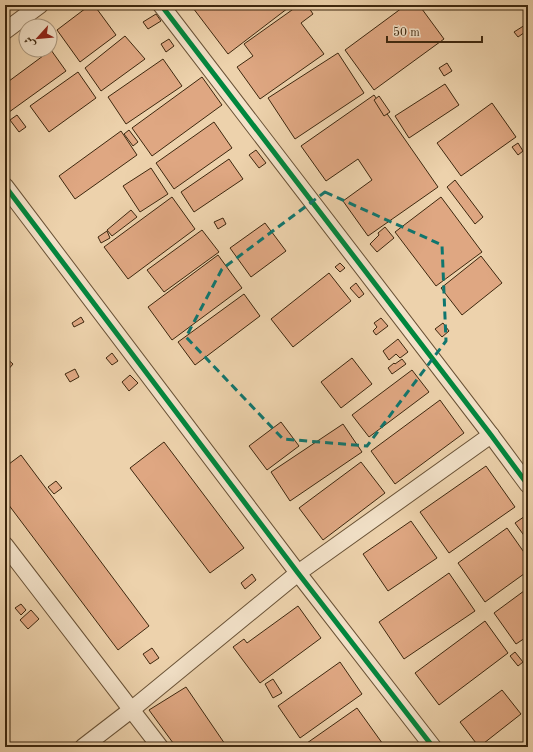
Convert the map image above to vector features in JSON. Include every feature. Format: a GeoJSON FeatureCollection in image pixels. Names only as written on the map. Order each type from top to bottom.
{"type":"FeatureCollection","features":[{"type":"Feature","properties":{"kind":"street"},"geometry":{"type":"LineString","coordinates":[[5,32],[40,5]]}},
{"type":"Feature","properties":{"kind":"street"},"geometry":{"type":"LineString","coordinates":[[161,5],[528,485]]}},
{"type":"Feature","properties":{"kind":"street"},"geometry":{"type":"LineString","coordinates":[[5,186],[298,573],[433,747]]}},
{"type":"Feature","properties":{"kind":"street"},"geometry":{"type":"LineString","coordinates":[[83,747],[131,710],[298,573],[491,435]]}},
{"type":"Feature","properties":{"kind":"street"},"geometry":{"type":"LineString","coordinates":[[5,545],[160,747]]}},
{"type":"Feature","properties":{"kind":"highlighted area"},"geometry":{"type":"Polygon","coordinates":[[[325,192],[442,245],[446,341],[367,446],[283,439],[186,337],[222,269],[325,192]]]}},
{"type":"Feature","properties":{"kind":"building"},"geometry":{"type":"Polygon","coordinates":[[[90,5],[94,5],[116,35],[80,62],[58,29],[90,5]]]}},
{"type":"Feature","properties":{"kind":"building"},"geometry":{"type":"Polygon","coordinates":[[[197,5],[292,5],[228,54],[193,8],[197,5]]]}},
{"type":"Feature","properties":{"kind":"building"},"geometry":{"type":"Polygon","coordinates":[[[299,5],[307,5],[313,14],[301,23],[324,54],[260,99],[237,67],[253,56],[244,44],[299,5]]]}},
{"type":"Feature","properties":{"kind":"building"},"geometry":{"type":"Polygon","coordinates":[[[406,5],[419,5],[444,39],[374,90],[345,50],[406,5]]]}},
{"type":"Feature","properties":{"kind":"building"},"geometry":{"type":"Polygon","coordinates":[[[156,14],[161,21],[148,29],[143,22],[156,14]]]}},
{"type":"Feature","properties":{"kind":"building"},"geometry":{"type":"Polygon","coordinates":[[[525,25],[528,30],[518,37],[514,32],[525,25]]]}},
{"type":"Feature","properties":{"kind":"building"},"geometry":{"type":"Polygon","coordinates":[[[125,36],[145,59],[101,91],[85,68],[125,36]]]}},
{"type":"Feature","properties":{"kind":"building"},"geometry":{"type":"Polygon","coordinates":[[[169,39],[174,46],[166,52],[161,44],[169,39]]]}},
{"type":"Feature","properties":{"kind":"building"},"geometry":{"type":"Polygon","coordinates":[[[338,53],[364,93],[295,139],[268,98],[338,53]]]}},
{"type":"Feature","properties":{"kind":"building"},"geometry":{"type":"Polygon","coordinates":[[[40,58],[57,58],[66,71],[5,115],[5,84],[40,58]]]}},
{"type":"Feature","properties":{"kind":"building"},"geometry":{"type":"Polygon","coordinates":[[[163,59],[182,86],[126,124],[108,97],[163,59]]]}},
{"type":"Feature","properties":{"kind":"building"},"geometry":{"type":"Polygon","coordinates":[[[447,63],[452,71],[444,76],[439,68],[447,63]]]}},
{"type":"Feature","properties":{"kind":"building"},"geometry":{"type":"Polygon","coordinates":[[[78,72],[96,98],[49,132],[30,106],[78,72]]]}},
{"type":"Feature","properties":{"kind":"building"},"geometry":{"type":"Polygon","coordinates":[[[202,77],[222,105],[152,156],[132,128],[202,77]]]}},
{"type":"Feature","properties":{"kind":"building"},"geometry":{"type":"Polygon","coordinates":[[[445,84],[459,105],[409,138],[395,116],[445,84]]]}},
{"type":"Feature","properties":{"kind":"building"},"geometry":{"type":"Polygon","coordinates":[[[374,95],[438,187],[368,236],[343,201],[372,180],[358,159],[326,181],[301,146],[374,95]]]}},
{"type":"Feature","properties":{"kind":"building"},"geometry":{"type":"Polygon","coordinates":[[[379,96],[390,112],[384,116],[374,100],[379,96]]]}},
{"type":"Feature","properties":{"kind":"building"},"geometry":{"type":"Polygon","coordinates":[[[492,103],[516,137],[461,176],[437,143],[492,103]]]}},
{"type":"Feature","properties":{"kind":"building"},"geometry":{"type":"Polygon","coordinates":[[[17,115],[26,127],[19,132],[10,120],[17,115]]]}},
{"type":"Feature","properties":{"kind":"building"},"geometry":{"type":"Polygon","coordinates":[[[214,122],[232,148],[174,189],[156,163],[214,122]]]}},
{"type":"Feature","properties":{"kind":"building"},"geometry":{"type":"Polygon","coordinates":[[[129,130],[138,142],[133,146],[124,134],[129,130]]]}},
{"type":"Feature","properties":{"kind":"building"},"geometry":{"type":"Polygon","coordinates":[[[121,131],[137,155],[75,199],[59,176],[121,131]]]}},
{"type":"Feature","properties":{"kind":"building"},"geometry":{"type":"Polygon","coordinates":[[[518,143],[523,151],[518,155],[512,147],[518,143]]]}},
{"type":"Feature","properties":{"kind":"building"},"geometry":{"type":"Polygon","coordinates":[[[256,150],[266,163],[259,168],[249,155],[256,150]]]}},
{"type":"Feature","properties":{"kind":"building"},"geometry":{"type":"Polygon","coordinates":[[[229,159],[243,179],[194,212],[181,192],[229,159]]]}},
{"type":"Feature","properties":{"kind":"building"},"geometry":{"type":"Polygon","coordinates":[[[151,168],[168,194],[140,212],[123,186],[151,168]]]}},
{"type":"Feature","properties":{"kind":"building"},"geometry":{"type":"Polygon","coordinates":[[[455,180],[483,217],[475,224],[447,187],[455,180]]]}},
{"type":"Feature","properties":{"kind":"building"},"geometry":{"type":"Polygon","coordinates":[[[172,197],[195,229],[128,279],[104,247],[172,197]]]}},
{"type":"Feature","properties":{"kind":"building"},"geometry":{"type":"Polygon","coordinates":[[[441,197],[482,252],[436,286],[395,232],[441,197]]]}},
{"type":"Feature","properties":{"kind":"building"},"geometry":{"type":"Polygon","coordinates":[[[131,210],[137,217],[112,236],[107,230],[131,210]]]}},
{"type":"Feature","properties":{"kind":"building"},"geometry":{"type":"Polygon","coordinates":[[[223,218],[226,224],[218,229],[214,222],[223,218]]]}},
{"type":"Feature","properties":{"kind":"building"},"geometry":{"type":"Polygon","coordinates":[[[265,223],[286,251],[251,277],[230,248],[265,223]]]}},
{"type":"Feature","properties":{"kind":"building"},"geometry":{"type":"Polygon","coordinates":[[[385,227],[394,238],[377,252],[370,244],[379,235],[378,233],[385,227]]]}},
{"type":"Feature","properties":{"kind":"building"},"geometry":{"type":"Polygon","coordinates":[[[202,230],[219,252],[164,292],[147,270],[202,230]]]}},
{"type":"Feature","properties":{"kind":"building"},"geometry":{"type":"Polygon","coordinates":[[[107,231],[110,238],[101,243],[98,237],[107,231]]]}},
{"type":"Feature","properties":{"kind":"building"},"geometry":{"type":"Polygon","coordinates":[[[218,255],[242,288],[172,340],[148,307],[218,255]]]}},
{"type":"Feature","properties":{"kind":"building"},"geometry":{"type":"Polygon","coordinates":[[[481,256],[502,283],[462,315],[441,288],[481,256]]]}},
{"type":"Feature","properties":{"kind":"building"},"geometry":{"type":"Polygon","coordinates":[[[340,263],[345,268],[340,272],[335,267],[340,263]]]}},
{"type":"Feature","properties":{"kind":"building"},"geometry":{"type":"Polygon","coordinates":[[[329,273],[351,301],[293,347],[271,319],[329,273]]]}},
{"type":"Feature","properties":{"kind":"building"},"geometry":{"type":"Polygon","coordinates":[[[356,283],[364,294],[359,298],[350,288],[356,283]]]}},
{"type":"Feature","properties":{"kind":"building"},"geometry":{"type":"Polygon","coordinates":[[[244,294],[260,316],[195,365],[178,342],[244,294]]]}},
{"type":"Feature","properties":{"kind":"building"},"geometry":{"type":"Polygon","coordinates":[[[81,317],[84,322],[74,327],[72,323],[81,317]]]}},
{"type":"Feature","properties":{"kind":"building"},"geometry":{"type":"Polygon","coordinates":[[[381,318],[388,326],[376,335],[373,331],[377,327],[374,323],[381,318]]]}},
{"type":"Feature","properties":{"kind":"building"},"geometry":{"type":"Polygon","coordinates":[[[443,323],[449,331],[442,337],[435,329],[443,323]]]}},
{"type":"Feature","properties":{"kind":"building"},"geometry":{"type":"Polygon","coordinates":[[[398,339],[408,352],[400,358],[396,354],[389,360],[383,351],[398,339]]]}},
{"type":"Feature","properties":{"kind":"building"},"geometry":{"type":"Polygon","coordinates":[[[112,353],[118,361],[112,365],[106,358],[112,353]]]}},
{"type":"Feature","properties":{"kind":"building"},"geometry":{"type":"Polygon","coordinates":[[[5,357],[13,364],[6,372],[5,371],[5,357]]]}},
{"type":"Feature","properties":{"kind":"building"},"geometry":{"type":"Polygon","coordinates":[[[352,358],[372,384],[341,408],[321,382],[352,358]]]}},
{"type":"Feature","properties":{"kind":"building"},"geometry":{"type":"Polygon","coordinates":[[[402,359],[406,364],[392,374],[388,368],[402,359]]]}},
{"type":"Feature","properties":{"kind":"building"},"geometry":{"type":"Polygon","coordinates":[[[75,369],[79,377],[70,382],[65,374],[75,369]]]}},
{"type":"Feature","properties":{"kind":"building"},"geometry":{"type":"Polygon","coordinates":[[[412,370],[429,392],[369,437],[352,415],[412,370]]]}},
{"type":"Feature","properties":{"kind":"building"},"geometry":{"type":"Polygon","coordinates":[[[130,375],[138,383],[129,391],[122,382],[130,375]]]}},
{"type":"Feature","properties":{"kind":"building"},"geometry":{"type":"Polygon","coordinates":[[[440,400],[464,433],[395,484],[371,451],[440,400]]]}},
{"type":"Feature","properties":{"kind":"building"},"geometry":{"type":"Polygon","coordinates":[[[281,422],[299,446],[267,470],[249,446],[281,422]]]}},
{"type":"Feature","properties":{"kind":"building"},"geometry":{"type":"Polygon","coordinates":[[[343,424],[362,452],[290,501],[271,472],[343,424]]]}},
{"type":"Feature","properties":{"kind":"building"},"geometry":{"type":"Polygon","coordinates":[[[164,442],[244,548],[210,573],[130,468],[164,442]]]}},
{"type":"Feature","properties":{"kind":"building"},"geometry":{"type":"Polygon","coordinates":[[[21,455],[149,626],[118,650],[5,500],[5,467],[21,455]]]}},
{"type":"Feature","properties":{"kind":"building"},"geometry":{"type":"Polygon","coordinates":[[[361,462],[385,493],[323,540],[299,508],[361,462]]]}},
{"type":"Feature","properties":{"kind":"building"},"geometry":{"type":"Polygon","coordinates":[[[486,466],[515,507],[449,553],[420,512],[486,466]]]}},
{"type":"Feature","properties":{"kind":"building"},"geometry":{"type":"Polygon","coordinates":[[[56,481],[62,488],[54,494],[48,487],[56,481]]]}},
{"type":"Feature","properties":{"kind":"building"},"geometry":{"type":"Polygon","coordinates":[[[528,514],[528,541],[515,523],[528,514]]]}},
{"type":"Feature","properties":{"kind":"building"},"geometry":{"type":"Polygon","coordinates":[[[411,521],[437,558],[388,591],[363,554],[411,521]]]}},
{"type":"Feature","properties":{"kind":"building"},"geometry":{"type":"Polygon","coordinates":[[[507,528],[528,558],[528,571],[485,602],[458,563],[507,528]]]}},
{"type":"Feature","properties":{"kind":"building"},"geometry":{"type":"Polygon","coordinates":[[[449,573],[475,611],[404,659],[379,622],[449,573]]]}},
{"type":"Feature","properties":{"kind":"building"},"geometry":{"type":"Polygon","coordinates":[[[252,574],[256,580],[245,589],[241,583],[252,574]]]}},
{"type":"Feature","properties":{"kind":"building"},"geometry":{"type":"Polygon","coordinates":[[[528,588],[528,636],[516,644],[494,613],[528,588]]]}},
{"type":"Feature","properties":{"kind":"building"},"geometry":{"type":"Polygon","coordinates":[[[21,604],[26,610],[21,615],[15,608],[21,604]]]}},
{"type":"Feature","properties":{"kind":"building"},"geometry":{"type":"Polygon","coordinates":[[[298,606],[321,638],[260,683],[233,647],[244,639],[247,643],[298,606]]]}},
{"type":"Feature","properties":{"kind":"building"},"geometry":{"type":"Polygon","coordinates":[[[31,610],[39,619],[28,629],[20,620],[31,610]]]}},
{"type":"Feature","properties":{"kind":"building"},"geometry":{"type":"Polygon","coordinates":[[[485,621],[508,653],[439,705],[415,673],[485,621]]]}},
{"type":"Feature","properties":{"kind":"building"},"geometry":{"type":"Polygon","coordinates":[[[152,648],[159,658],[150,664],[143,654],[152,648]]]}},
{"type":"Feature","properties":{"kind":"building"},"geometry":{"type":"Polygon","coordinates":[[[515,652],[523,662],[518,666],[510,656],[515,652]]]}},
{"type":"Feature","properties":{"kind":"building"},"geometry":{"type":"Polygon","coordinates":[[[340,662],[362,694],[300,738],[278,706],[340,662]]]}},
{"type":"Feature","properties":{"kind":"building"},"geometry":{"type":"Polygon","coordinates":[[[273,679],[282,693],[273,698],[265,684],[273,679]]]}},
{"type":"Feature","properties":{"kind":"building"},"geometry":{"type":"Polygon","coordinates":[[[186,687],[227,747],[176,747],[149,710],[186,687]]]}},
{"type":"Feature","properties":{"kind":"building"},"geometry":{"type":"Polygon","coordinates":[[[502,690],[521,714],[479,747],[460,722],[502,690]]]}},
{"type":"Feature","properties":{"kind":"building"},"geometry":{"type":"Polygon","coordinates":[[[357,708],[385,747],[310,747],[307,743],[357,708]]]}},
{"type":"Feature","properties":{"kind":"cycle path"},"geometry":{"type":"LineString","coordinates":[[161,5],[528,485]]}},
{"type":"Feature","properties":{"kind":"cycle path"},"geometry":{"type":"LineString","coordinates":[[5,186],[298,573],[433,747]]}}]}
